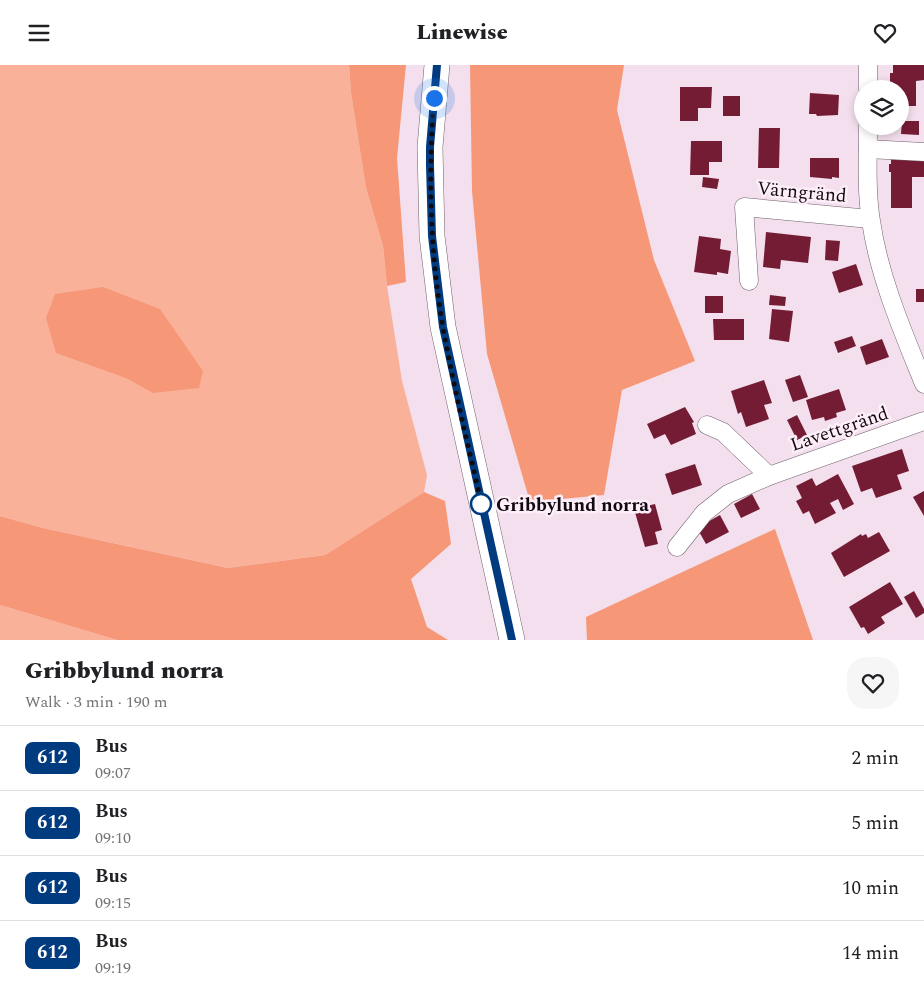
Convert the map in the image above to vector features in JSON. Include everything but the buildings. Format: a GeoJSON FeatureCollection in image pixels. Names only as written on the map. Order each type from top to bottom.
{"type":"FeatureCollection","features":[{"type":"Feature","properties":{"kind":"main road"},"geometry":{"type":"LineString","coordinates":[[437,65],[430,147],[432,236],[443,327],[512,640]]}},
{"type":"Feature","properties":{"kind":"street"},"geometry":{"type":"LineString","coordinates":[[868,65],[868,80]]}},
{"type":"Feature","properties":{"kind":"street"},"geometry":{"type":"LineString","coordinates":[[868,135],[870,219],[874,238],[905,338],[924,384]]}},
{"type":"Feature","properties":{"kind":"street"},"geometry":{"type":"LineString","coordinates":[[868,149],[924,153]]}},
{"type":"Feature","properties":{"kind":"street","name":"Värngränd"},"geometry":{"type":"LineString","coordinates":[[749,281],[744,207],[870,219]]}},
{"type":"Feature","properties":{"kind":"street","name":"Lavettgränd"},"geometry":{"type":"LineString","coordinates":[[677,547],[704,513],[728,494],[769,475],[924,421]]}},
{"type":"Feature","properties":{"kind":"street"},"geometry":{"type":"LineString","coordinates":[[707,425],[723,432],[769,475]]}},
{"type":"Feature","properties":{"kind":"shaded area"},"geometry":{"type":"Polygon","coordinates":[[[0,65],[349,65],[351,93],[366,188],[383,246],[387,286],[402,381],[427,475],[424,492],[325,555],[228,568],[43,528],[0,516],[0,65]]]}},
{"type":"Feature","properties":{"kind":"shaded area"},"geometry":{"type":"Polygon","coordinates":[[[349,65],[406,65],[397,158],[406,282],[387,286],[383,246],[366,188],[351,93],[349,65]]]}},
{"type":"Feature","properties":{"kind":"shaded area"},"geometry":{"type":"Polygon","coordinates":[[[470,65],[624,65],[617,110],[654,260],[695,361],[622,390],[604,495],[530,502],[487,354],[472,191],[470,65]]]}},
{"type":"Feature","properties":{"kind":"shaded area"},"geometry":{"type":"Polygon","coordinates":[[[103,287],[160,309],[203,371],[199,388],[153,393],[126,378],[56,353],[46,318],[55,294],[103,287]]]}},
{"type":"Feature","properties":{"kind":"shaded area"},"geometry":{"type":"Polygon","coordinates":[[[424,492],[445,501],[451,544],[411,579],[427,627],[448,640],[117,640],[0,605],[0,516],[43,528],[228,568],[325,555],[424,492]]]}},
{"type":"Feature","properties":{"kind":"shaded area"},"geometry":{"type":"Polygon","coordinates":[[[775,529],[813,640],[587,640],[586,617],[775,529]]]}},
{"type":"Feature","properties":{"kind":"shaded area"},"geometry":{"type":"Polygon","coordinates":[[[0,605],[117,640],[0,640],[0,605]]]}},
{"type":"Feature","properties":{"kind":"bus line","name":"612"},"geometry":{"type":"LineString","coordinates":[[437,65],[430,165],[432,236],[443,327],[512,640]]}},
{"type":"Feature","properties":{"kind":"place","name":"Gribbylund norra"},"geometry":{"type":"Point","coordinates":[481,504]}},
{"type":"Feature","properties":{"kind":"route"},"geometry":{"type":"LineString","coordinates":[[434,98],[430,147],[432,236],[443,327],[481,504]]}}]}
